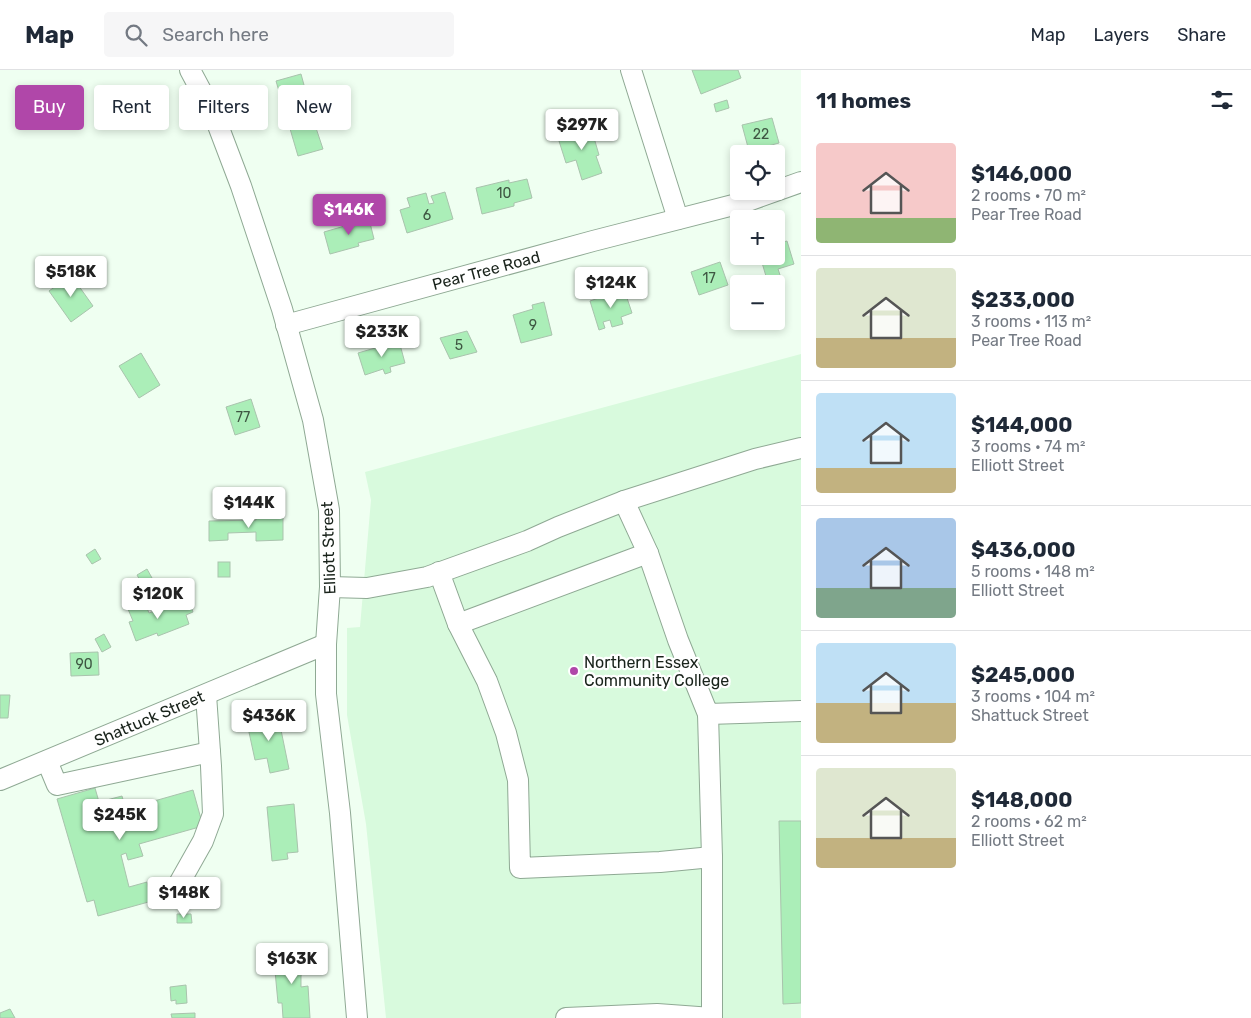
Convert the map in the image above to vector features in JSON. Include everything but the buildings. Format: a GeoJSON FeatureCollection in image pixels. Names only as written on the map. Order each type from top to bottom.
{"type":"FeatureCollection","features":[{"type":"Feature","properties":{"kind":"street","name":"Elliott Street"},"geometry":{"type":"LineString","coordinates":[[190,70],[218,124],[241,186],[286,325],[313,420],[329,510],[330,587],[326,644],[326,694],[340,812],[357,1018]]}},
{"type":"Feature","properties":{"kind":"street"},"geometry":{"type":"LineString","coordinates":[[630,70],[678,219]]}},
{"type":"Feature","properties":{"kind":"street","name":"Pear Tree Road"},"geometry":{"type":"LineString","coordinates":[[286,325],[745,202],[801,182]]}},
{"type":"Feature","properties":{"kind":"street"},"geometry":{"type":"LineString","coordinates":[[330,587],[367,588],[427,577],[527,541],[624,501],[755,459],[801,448]]}},
{"type":"Feature","properties":{"kind":"street"},"geometry":{"type":"LineString","coordinates":[[566,1018],[657,1014],[712,1018],[712,857],[708,714],[678,640],[648,553],[624,501]]}},
{"type":"Feature","properties":{"kind":"street"},"geometry":{"type":"LineString","coordinates":[[458,624],[648,553]]}},
{"type":"Feature","properties":{"kind":"street"},"geometry":{"type":"LineString","coordinates":[[439,572],[458,624],[487,681],[506,733],[518,780],[520,868],[660,862],[712,857]]}},
{"type":"Feature","properties":{"kind":"street","name":"Shattuck Street"},"geometry":{"type":"LineString","coordinates":[[0,780],[326,644]]}},
{"type":"Feature","properties":{"kind":"street"},"geometry":{"type":"LineString","coordinates":[[172,896],[203,841],[213,814],[206,695]]}},
{"type":"Feature","properties":{"kind":"street"},"geometry":{"type":"LineString","coordinates":[[708,714],[801,711]]}},
{"type":"Feature","properties":{"kind":"street"},"geometry":{"type":"LineString","coordinates":[[46,761],[57,785],[210,752]]}},
{"type":"Feature","properties":{"kind":"shaded area","name":"Northern Essex Community College"},"geometry":{"type":"Polygon","coordinates":[[[801,354],[801,1018],[386,1018],[366,824],[347,715],[347,628],[360,627],[371,500],[365,472],[801,354]]]}},
{"type":"Feature","properties":{"kind":"place","name":"Northern Essex Community College"},"geometry":{"type":"Point","coordinates":[574,671]}}]}
